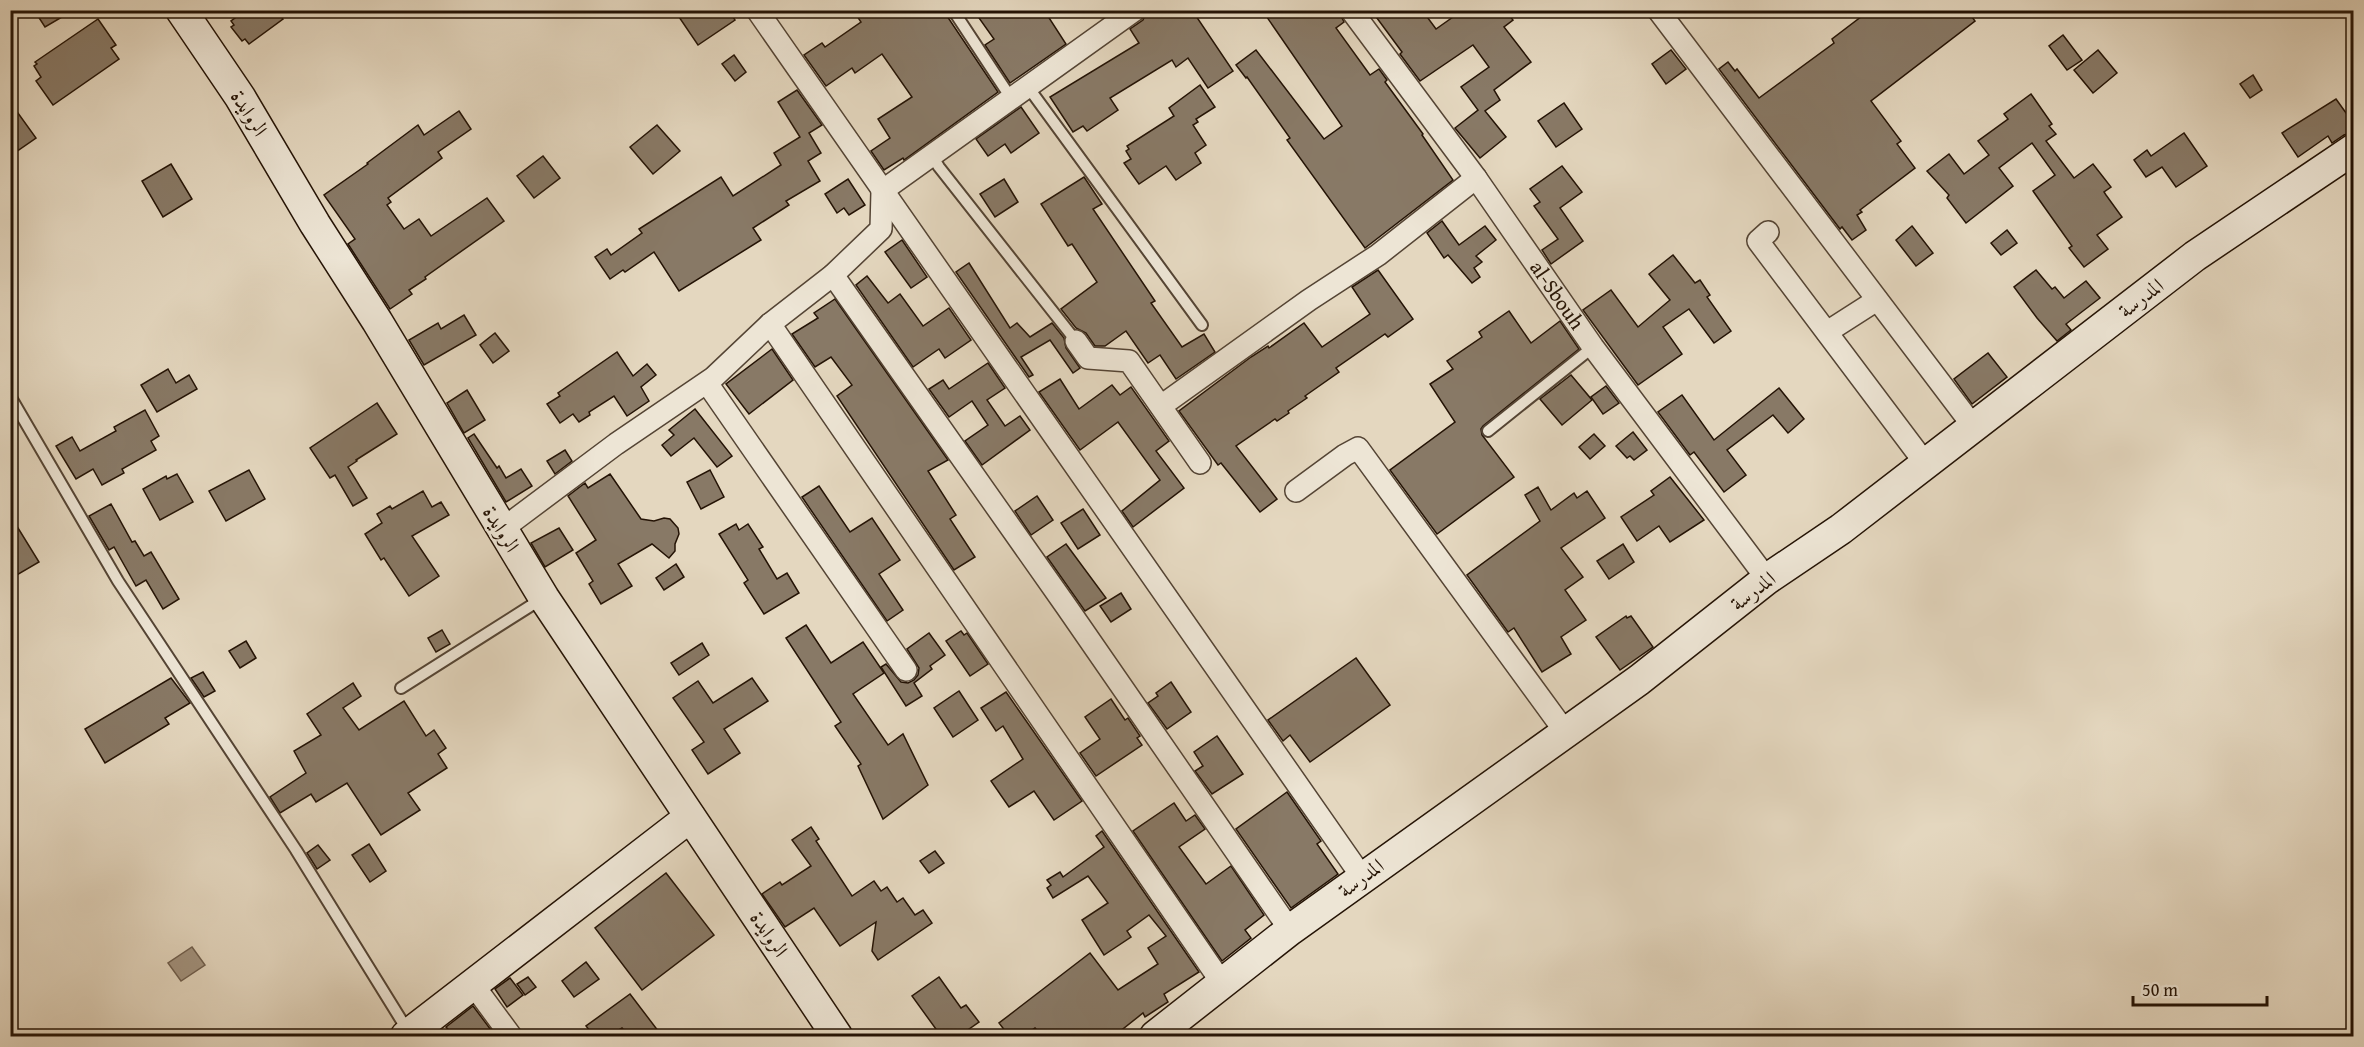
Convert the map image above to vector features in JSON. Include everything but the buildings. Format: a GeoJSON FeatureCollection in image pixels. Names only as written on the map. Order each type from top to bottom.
{"type":"FeatureCollection","features":[{"type":"Feature","properties":{"kind":"street","name":"الروايدة"},"geometry":{"type":"LineString","coordinates":[[180,10],[240,97],[544,598],[837,1036]]}},
{"type":"Feature","properties":{"kind":"street"},"geometry":{"type":"LineString","coordinates":[[758,10],[1362,877]]}},
{"type":"Feature","properties":{"kind":"street"},"geometry":{"type":"LineString","coordinates":[[882,191],[1135,10]]}},
{"type":"Feature","properties":{"kind":"street","name":"al-Sbouh"},"geometry":{"type":"LineString","coordinates":[[1352,10],[1476,177],[1593,347],[1767,579]]}},
{"type":"Feature","properties":{"kind":"street"},"geometry":{"type":"LineString","coordinates":[[1658,10],[1973,426]]}},
{"type":"Feature","properties":{"kind":"street","name":"المدرسة"},"geometry":{"type":"LineString","coordinates":[[1155,1036],[1290,930],[1639,680],[1767,579],[1841,529],[2195,256],[2354,149]]}},
{"type":"Feature","properties":{"kind":"street"},"geometry":{"type":"LineString","coordinates":[[1161,405],[1309,300],[1378,255],[1476,177]]}},
{"type":"Feature","properties":{"kind":"street"},"geometry":{"type":"LineString","coordinates":[[501,530],[616,444],[707,383],[770,324],[833,275],[881,229],[882,191]]}},
{"type":"Feature","properties":{"kind":"street"},"geometry":{"type":"LineString","coordinates":[[1768,232],[1758,241],[1925,463]]}},
{"type":"Feature","properties":{"kind":"street"},"geometry":{"type":"LineString","coordinates":[[833,275],[1290,930]]}},
{"type":"Feature","properties":{"kind":"street"},"geometry":{"type":"LineString","coordinates":[[1827,332],[1877,300]]}},
{"type":"Feature","properties":{"kind":"street"},"geometry":{"type":"LineString","coordinates":[[770,324],[1222,983]]}},
{"type":"Feature","properties":{"kind":"street"},"geometry":{"type":"LineString","coordinates":[[1076,341],[1088,358],[1129,361],[1200,463]]}},
{"type":"Feature","properties":{"kind":"street"},"geometry":{"type":"LineString","coordinates":[[707,383],[906,670]]}},
{"type":"Feature","properties":{"kind":"street"},"geometry":{"type":"LineString","coordinates":[[1296,491],[1345,455],[1359,448],[1566,733]]}},
{"type":"Feature","properties":{"kind":"street"},"geometry":{"type":"LineString","coordinates":[[408,1035],[472,983],[690,817]]}},
{"type":"Feature","properties":{"kind":"street"},"geometry":{"type":"LineString","coordinates":[[472,983],[511,1036]]}},
{"type":"Feature","properties":{"kind":"lane"},"geometry":{"type":"LineString","coordinates":[[953,10],[1202,325]]}},
{"type":"Feature","properties":{"kind":"lane"},"geometry":{"type":"LineString","coordinates":[[932,156],[1076,341]]}},
{"type":"Feature","properties":{"kind":"lane"},"geometry":{"type":"LineString","coordinates":[[1488,430],[1593,347]]}},
{"type":"Feature","properties":{"kind":"lane"},"geometry":{"type":"LineString","coordinates":[[10,396],[118,581],[296,850],[408,1035]]}},
{"type":"Feature","properties":{"kind":"lane"},"geometry":{"type":"LineString","coordinates":[[401,688],[544,598]]}},
{"type":"Feature","properties":{"kind":"shaded area"},"geometry":{"type":"Polygon","coordinates":[[[192,947],[205,965],[181,981],[168,963],[192,947]]]}}]}
